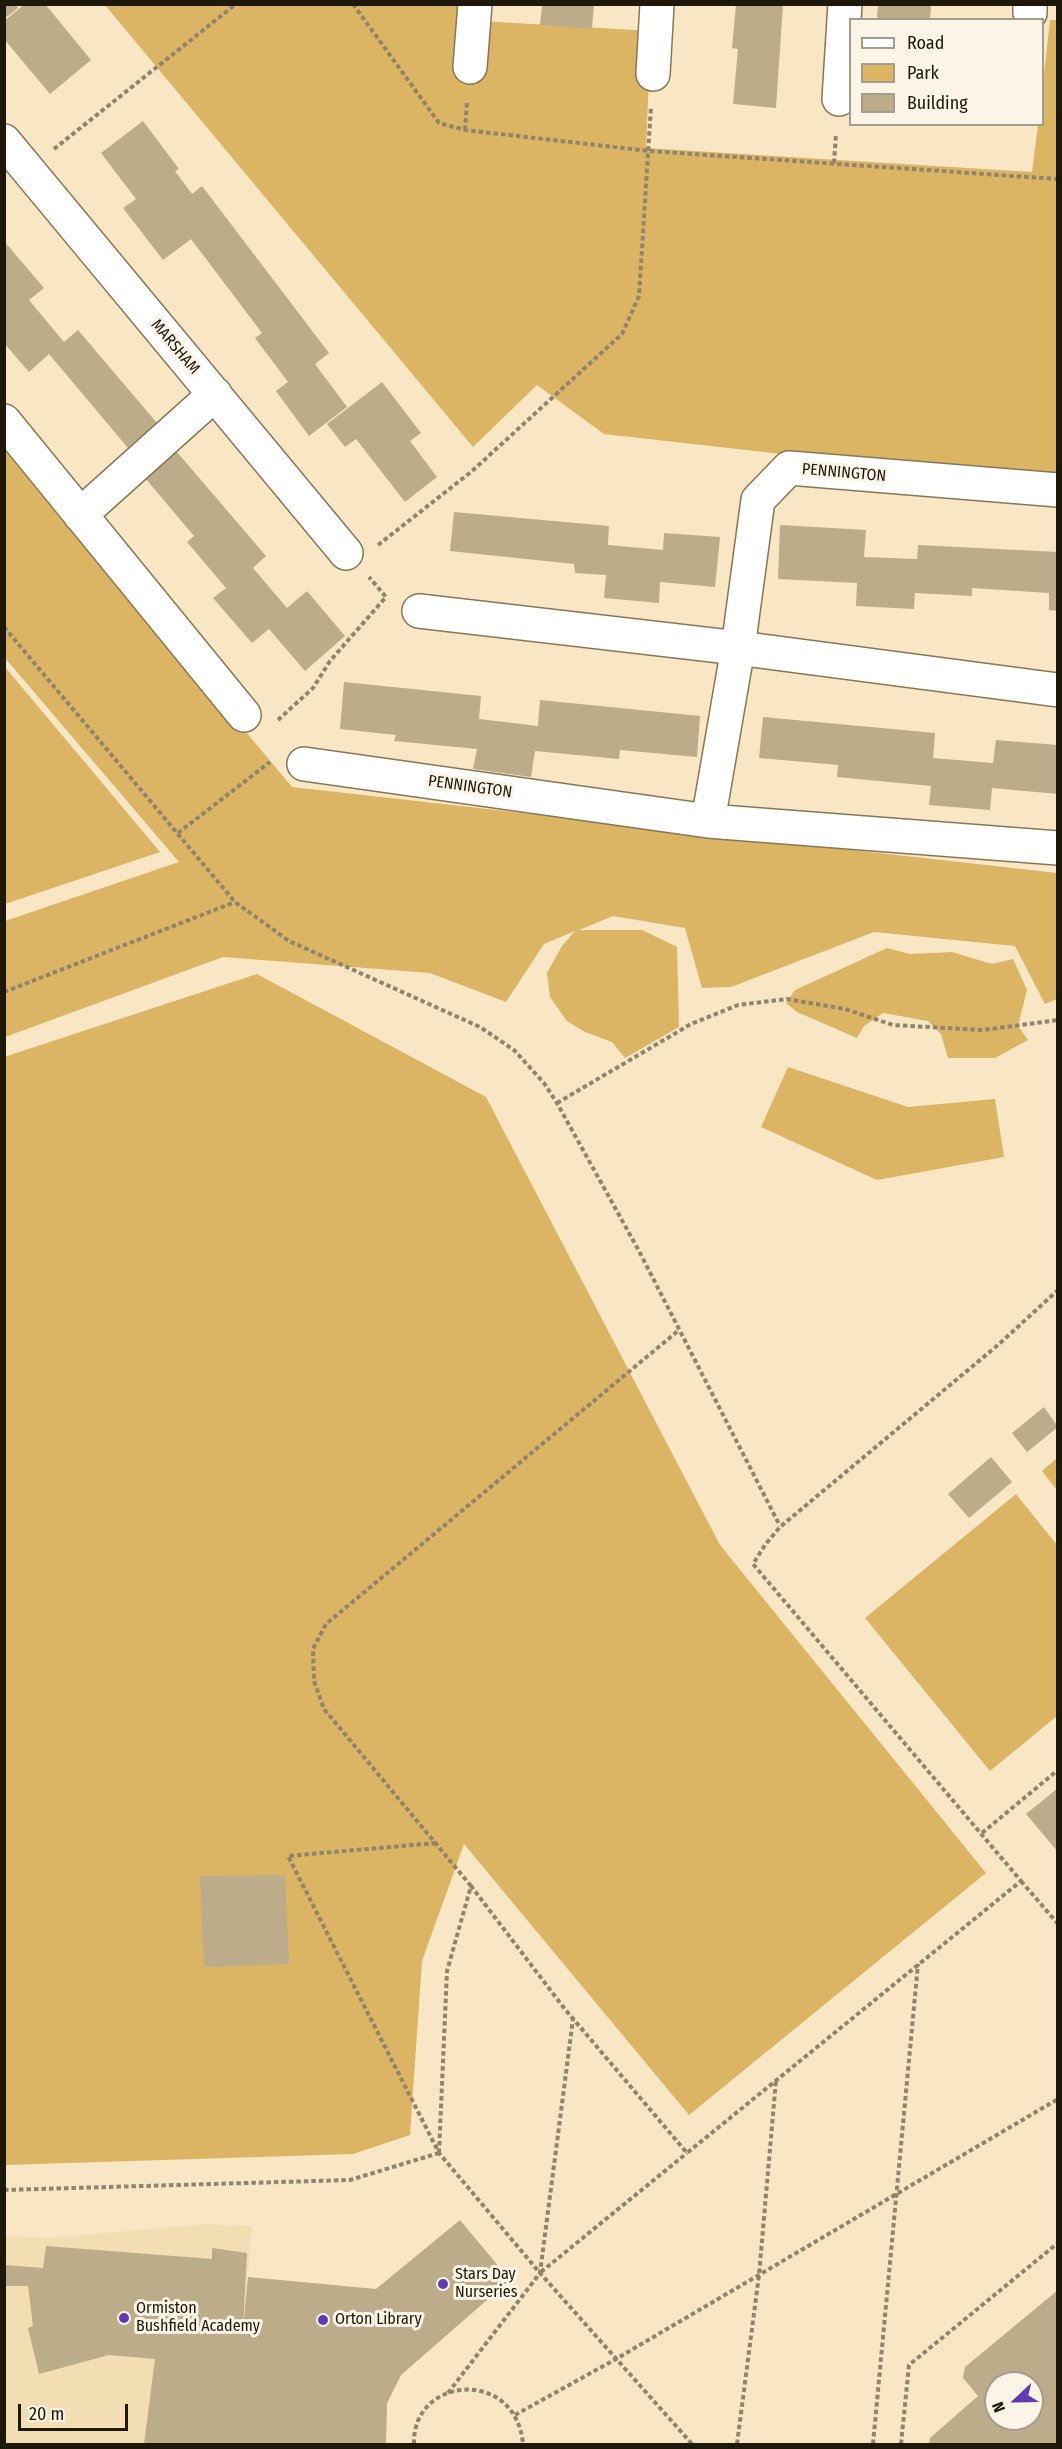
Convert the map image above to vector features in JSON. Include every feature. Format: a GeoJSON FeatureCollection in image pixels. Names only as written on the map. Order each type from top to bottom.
{"type":"FeatureCollection","features":[{"type":"Feature","properties":{"kind":"street"},"geometry":{"type":"LineString","coordinates":[[470,67],[475,4]]}},
{"type":"Feature","properties":{"kind":"street"},"geometry":{"type":"LineString","coordinates":[[653,74],[657,4]]}},
{"type":"Feature","properties":{"kind":"street"},"geometry":{"type":"LineString","coordinates":[[839,99],[845,4]]}},
{"type":"Feature","properties":{"kind":"street","name":"MARSHAM"},"geometry":{"type":"LineString","coordinates":[[4,141],[351,558]]}},
{"type":"Feature","properties":{"kind":"street"},"geometry":{"type":"LineString","coordinates":[[80,515],[215,394]]}},
{"type":"Feature","properties":{"kind":"street"},"geometry":{"type":"LineString","coordinates":[[4,422],[244,715]]}},
{"type":"Feature","properties":{"kind":"street","name":"PENNINGTON"},"geometry":{"type":"LineString","coordinates":[[708,821],[738,648],[758,500],[789,468],[1058,490]]}},
{"type":"Feature","properties":{"kind":"street"},"geometry":{"type":"LineString","coordinates":[[419,610],[738,648],[1058,690]]}},
{"type":"Feature","properties":{"kind":"street","name":"PENNINGTON"},"geometry":{"type":"LineString","coordinates":[[304,764],[708,821],[1058,848]]}},
{"type":"Feature","properties":{"kind":"path"},"geometry":{"type":"LineString","coordinates":[[28,170],[236,4]]}},
{"type":"Feature","properties":{"kind":"path"},"geometry":{"type":"LineString","coordinates":[[353,4],[439,123],[465,130],[649,151],[1058,179]]}},
{"type":"Feature","properties":{"kind":"path"},"geometry":{"type":"LineString","coordinates":[[244,715],[261,736],[312,688],[330,661],[386,597],[351,558],[471,472],[622,334],[639,296],[653,74]]}},
{"type":"Feature","properties":{"kind":"path"},"geometry":{"type":"LineString","coordinates":[[4,627],[235,902],[289,941],[480,1027],[514,1050],[543,1083],[557,1103],[639,1251],[780,1527]]}},
{"type":"Feature","properties":{"kind":"path"},"geometry":{"type":"LineString","coordinates":[[178,833],[278,756],[304,764]]}},
{"type":"Feature","properties":{"kind":"path"},"geometry":{"type":"LineString","coordinates":[[4,992],[235,902]]}},
{"type":"Feature","properties":{"kind":"path"},"geometry":{"type":"LineString","coordinates":[[557,1103],[691,1024],[738,1005],[786,999],[844,1010],[893,1025],[983,1030],[1058,1020]]}},
{"type":"Feature","properties":{"kind":"path"},"geometry":{"type":"LineString","coordinates":[[1058,1290],[998,1345],[780,1527],[753,1564],[1058,1924]]}},
{"type":"Feature","properties":{"kind":"path"},"geometry":{"type":"LineString","coordinates":[[679,1330],[326,1624],[313,1649],[314,1682],[324,1709],[471,1886],[573,2018],[687,2153]]}},
{"type":"Feature","properties":{"kind":"path"},"geometry":{"type":"LineString","coordinates":[[982,1833],[1058,1770]]}},
{"type":"Feature","properties":{"kind":"path"},"geometry":{"type":"LineString","coordinates":[[436,1843],[288,1856],[439,2152],[540,2273],[692,2445]]}},
{"type":"Feature","properties":{"kind":"path"},"geometry":{"type":"LineString","coordinates":[[414,2445],[414,2436],[420,2418],[432,2403],[448,2392],[540,2273],[1021,1881]]}},
{"type":"Feature","properties":{"kind":"path"},"geometry":{"type":"LineString","coordinates":[[439,2152],[447,1971],[471,1886]]}},
{"type":"Feature","properties":{"kind":"path"},"geometry":{"type":"LineString","coordinates":[[873,2445],[918,1964]]}},
{"type":"Feature","properties":{"kind":"path"},"geometry":{"type":"LineString","coordinates":[[540,2273],[573,2018]]}},
{"type":"Feature","properties":{"kind":"path"},"geometry":{"type":"LineString","coordinates":[[737,2445],[759,2275],[776,2080]]}},
{"type":"Feature","properties":{"kind":"path"},"geometry":{"type":"LineString","coordinates":[[515,2415],[616,2359],[1058,2099]]}},
{"type":"Feature","properties":{"kind":"path"},"geometry":{"type":"LineString","coordinates":[[4,2190],[350,2180],[439,2152]]}},
{"type":"Feature","properties":{"kind":"path"},"geometry":{"type":"LineString","coordinates":[[901,2445],[909,2365],[1058,2243]]}},
{"type":"Feature","properties":{"kind":"path"},"geometry":{"type":"LineString","coordinates":[[448,2392],[467,2389],[486,2392],[502,2401],[515,2415],[522,2431],[523,2445]]}},
{"type":"Feature","properties":{"kind":"shaded area","name":"Ormiston Bushfield Academy"},"geometry":{"type":"Polygon","coordinates":[[[206,2224],[252,2226],[241,2360],[401,2375],[387,2403],[386,2444],[5,2444],[5,2236],[47,2238],[206,2224]]]}},
{"type":"Feature","properties":{"kind":"green space"},"geometry":{"type":"Polygon","coordinates":[[[464,4],[463,20],[651,31],[646,148],[1032,172],[1038,126],[1044,126],[1044,74],[1050,20],[1057,20],[1057,485],[604,434],[537,385],[473,447],[105,5],[464,4]]]}},
{"type":"Feature","properties":{"kind":"green space"},"geometry":{"type":"Polygon","coordinates":[[[4,443],[292,787],[1057,873],[1057,999],[1045,1004],[1015,946],[874,932],[731,987],[702,988],[685,928],[613,916],[579,930],[642,930],[677,947],[679,1027],[625,1058],[612,1042],[585,1032],[567,1021],[550,997],[547,973],[562,946],[575,931],[544,944],[506,1002],[430,973],[223,957],[5,1037],[5,921],[179,862],[5,658],[4,443]]]}},
{"type":"Feature","properties":{"kind":"green space"},"geometry":{"type":"Polygon","coordinates":[[[5,667],[160,852],[5,904],[5,667]]]}},
{"type":"Feature","properties":{"kind":"green space"},"geometry":{"type":"Polygon","coordinates":[[[887,948],[910,954],[952,952],[992,964],[1013,959],[1027,990],[1018,1026],[1028,1040],[995,1058],[948,1058],[941,1034],[928,1021],[883,1013],[864,1026],[857,1038],[797,1012],[786,1003],[795,990],[887,948]]]}},
{"type":"Feature","properties":{"kind":"green space"},"geometry":{"type":"Polygon","coordinates":[[[257,974],[486,1097],[720,1545],[986,1873],[689,2115],[464,1844],[422,1961],[410,2135],[353,2154],[5,2165],[4,1057],[257,974]]]}},
{"type":"Feature","properties":{"kind":"green space"},"geometry":{"type":"Polygon","coordinates":[[[788,1067],[908,1107],[995,1099],[1004,1157],[877,1180],[761,1127],[788,1067]]]}},
{"type":"Feature","properties":{"kind":"green space"},"geometry":{"type":"Polygon","coordinates":[[[1057,1458],[1057,1490],[1042,1471],[1057,1458]]]}},
{"type":"Feature","properties":{"kind":"green space"},"geometry":{"type":"Polygon","coordinates":[[[1016,1494],[1057,1545],[1057,1716],[990,1771],[865,1618],[1016,1494]]]}},
{"type":"Feature","properties":{"kind":"building"},"geometry":{"type":"Polygon","coordinates":[[[4,4],[15,4],[18,8],[4,19],[4,4]]]}},
{"type":"Feature","properties":{"kind":"building"},"geometry":{"type":"Polygon","coordinates":[[[25,4],[45,4],[91,60],[50,94],[4,39],[4,21],[25,4]]]}},
{"type":"Feature","properties":{"kind":"building"},"geometry":{"type":"Polygon","coordinates":[[[542,4],[594,4],[592,29],[540,25],[542,4]]]}},
{"type":"Feature","properties":{"kind":"building"},"geometry":{"type":"Polygon","coordinates":[[[736,4],[783,4],[776,108],[733,104],[738,49],[732,48],[736,4]]]}},
{"type":"Feature","properties":{"kind":"building"},"geometry":{"type":"Polygon","coordinates":[[[878,4],[931,4],[930,18],[877,18],[878,4]]]}},
{"type":"Feature","properties":{"kind":"building"},"geometry":{"type":"Polygon","coordinates":[[[143,121],[179,169],[175,171],[192,194],[202,186],[329,353],[315,364],[347,407],[309,436],[276,391],[288,382],[255,338],[262,333],[191,239],[163,260],[123,208],[136,199],[101,153],[143,121]]]}},
{"type":"Feature","properties":{"kind":"building"},"geometry":{"type":"Polygon","coordinates":[[[4,241],[44,288],[29,300],[64,342],[78,330],[157,423],[128,448],[49,354],[29,372],[4,343],[4,241]]]}},
{"type":"Feature","properties":{"kind":"building"},"geometry":{"type":"Polygon","coordinates":[[[382,382],[421,433],[410,441],[437,477],[405,502],[356,439],[345,447],[327,424],[382,382]]]}},
{"type":"Feature","properties":{"kind":"building"},"geometry":{"type":"Polygon","coordinates":[[[171,445],[266,556],[253,568],[287,608],[307,591],[345,636],[305,671],[269,629],[252,643],[213,598],[226,588],[187,542],[194,536],[140,472],[171,445]]]}},
{"type":"Feature","properties":{"kind":"building"},"geometry":{"type":"Polygon","coordinates":[[[454,512],[609,526],[608,545],[663,550],[664,533],[720,537],[715,587],[660,582],[659,603],[604,598],[606,575],[575,573],[574,564],[450,551],[454,512]]]}},
{"type":"Feature","properties":{"kind":"building"},"geometry":{"type":"Polygon","coordinates":[[[780,525],[866,530],[864,557],[917,559],[918,545],[1058,552],[1058,611],[1049,610],[1049,593],[972,588],[972,596],[915,593],[914,609],[856,606],[857,583],[778,579],[780,525]]]}},
{"type":"Feature","properties":{"kind":"building"},"geometry":{"type":"Polygon","coordinates":[[[344,682],[481,696],[479,719],[538,726],[540,700],[700,716],[697,757],[620,750],[619,759],[535,751],[531,777],[473,769],[477,749],[394,741],[396,735],[340,729],[344,682]]]}},
{"type":"Feature","properties":{"kind":"building"},"geometry":{"type":"Polygon","coordinates":[[[763,717],[935,733],[933,758],[993,763],[996,740],[1058,745],[1058,794],[992,788],[990,810],[929,805],[931,786],[837,777],[838,765],[759,758],[763,717]]]}},
{"type":"Feature","properties":{"kind":"building"},"geometry":{"type":"Polygon","coordinates":[[[1044,1407],[1058,1427],[1027,1452],[1012,1433],[1044,1407]]]}},
{"type":"Feature","properties":{"kind":"building"},"geometry":{"type":"Polygon","coordinates":[[[991,1457],[1012,1482],[969,1518],[948,1494],[991,1457]]]}},
{"type":"Feature","properties":{"kind":"building"},"geometry":{"type":"Polygon","coordinates":[[[1058,1788],[1058,1852],[1026,1814],[1058,1788]]]}},
{"type":"Feature","properties":{"kind":"building"},"geometry":{"type":"Polygon","coordinates":[[[285,1875],[289,1964],[204,1967],[200,1876],[285,1875]]]}},
{"type":"Feature","properties":{"kind":"building","name":"Ormiston Bushfield Academy"},"geometry":{"type":"Polygon","coordinates":[[[460,2220],[510,2280],[401,2375],[387,2403],[386,2444],[144,2444],[155,2359],[109,2355],[39,2374],[28,2328],[33,2326],[28,2286],[4,2286],[5,2265],[43,2268],[46,2246],[212,2259],[212,2248],[247,2253],[243,2329],[248,2277],[376,2289],[460,2220]]]}},
{"type":"Feature","properties":{"kind":"building"},"geometry":{"type":"Polygon","coordinates":[[[1058,2290],[1058,2442],[1055,2444],[929,2444],[930,2438],[978,2396],[963,2378],[965,2367],[1058,2290]]]}},
{"type":"Feature","properties":{"kind":"place","name":"Stars Day Nurseries"},"geometry":{"type":"Point","coordinates":[443,2284]}},
{"type":"Feature","properties":{"kind":"place","name":"Ormiston Bushfield Academy"},"geometry":{"type":"Point","coordinates":[124,2318]}},
{"type":"Feature","properties":{"kind":"place","name":"Orton Library"},"geometry":{"type":"Point","coordinates":[323,2320]}}]}
